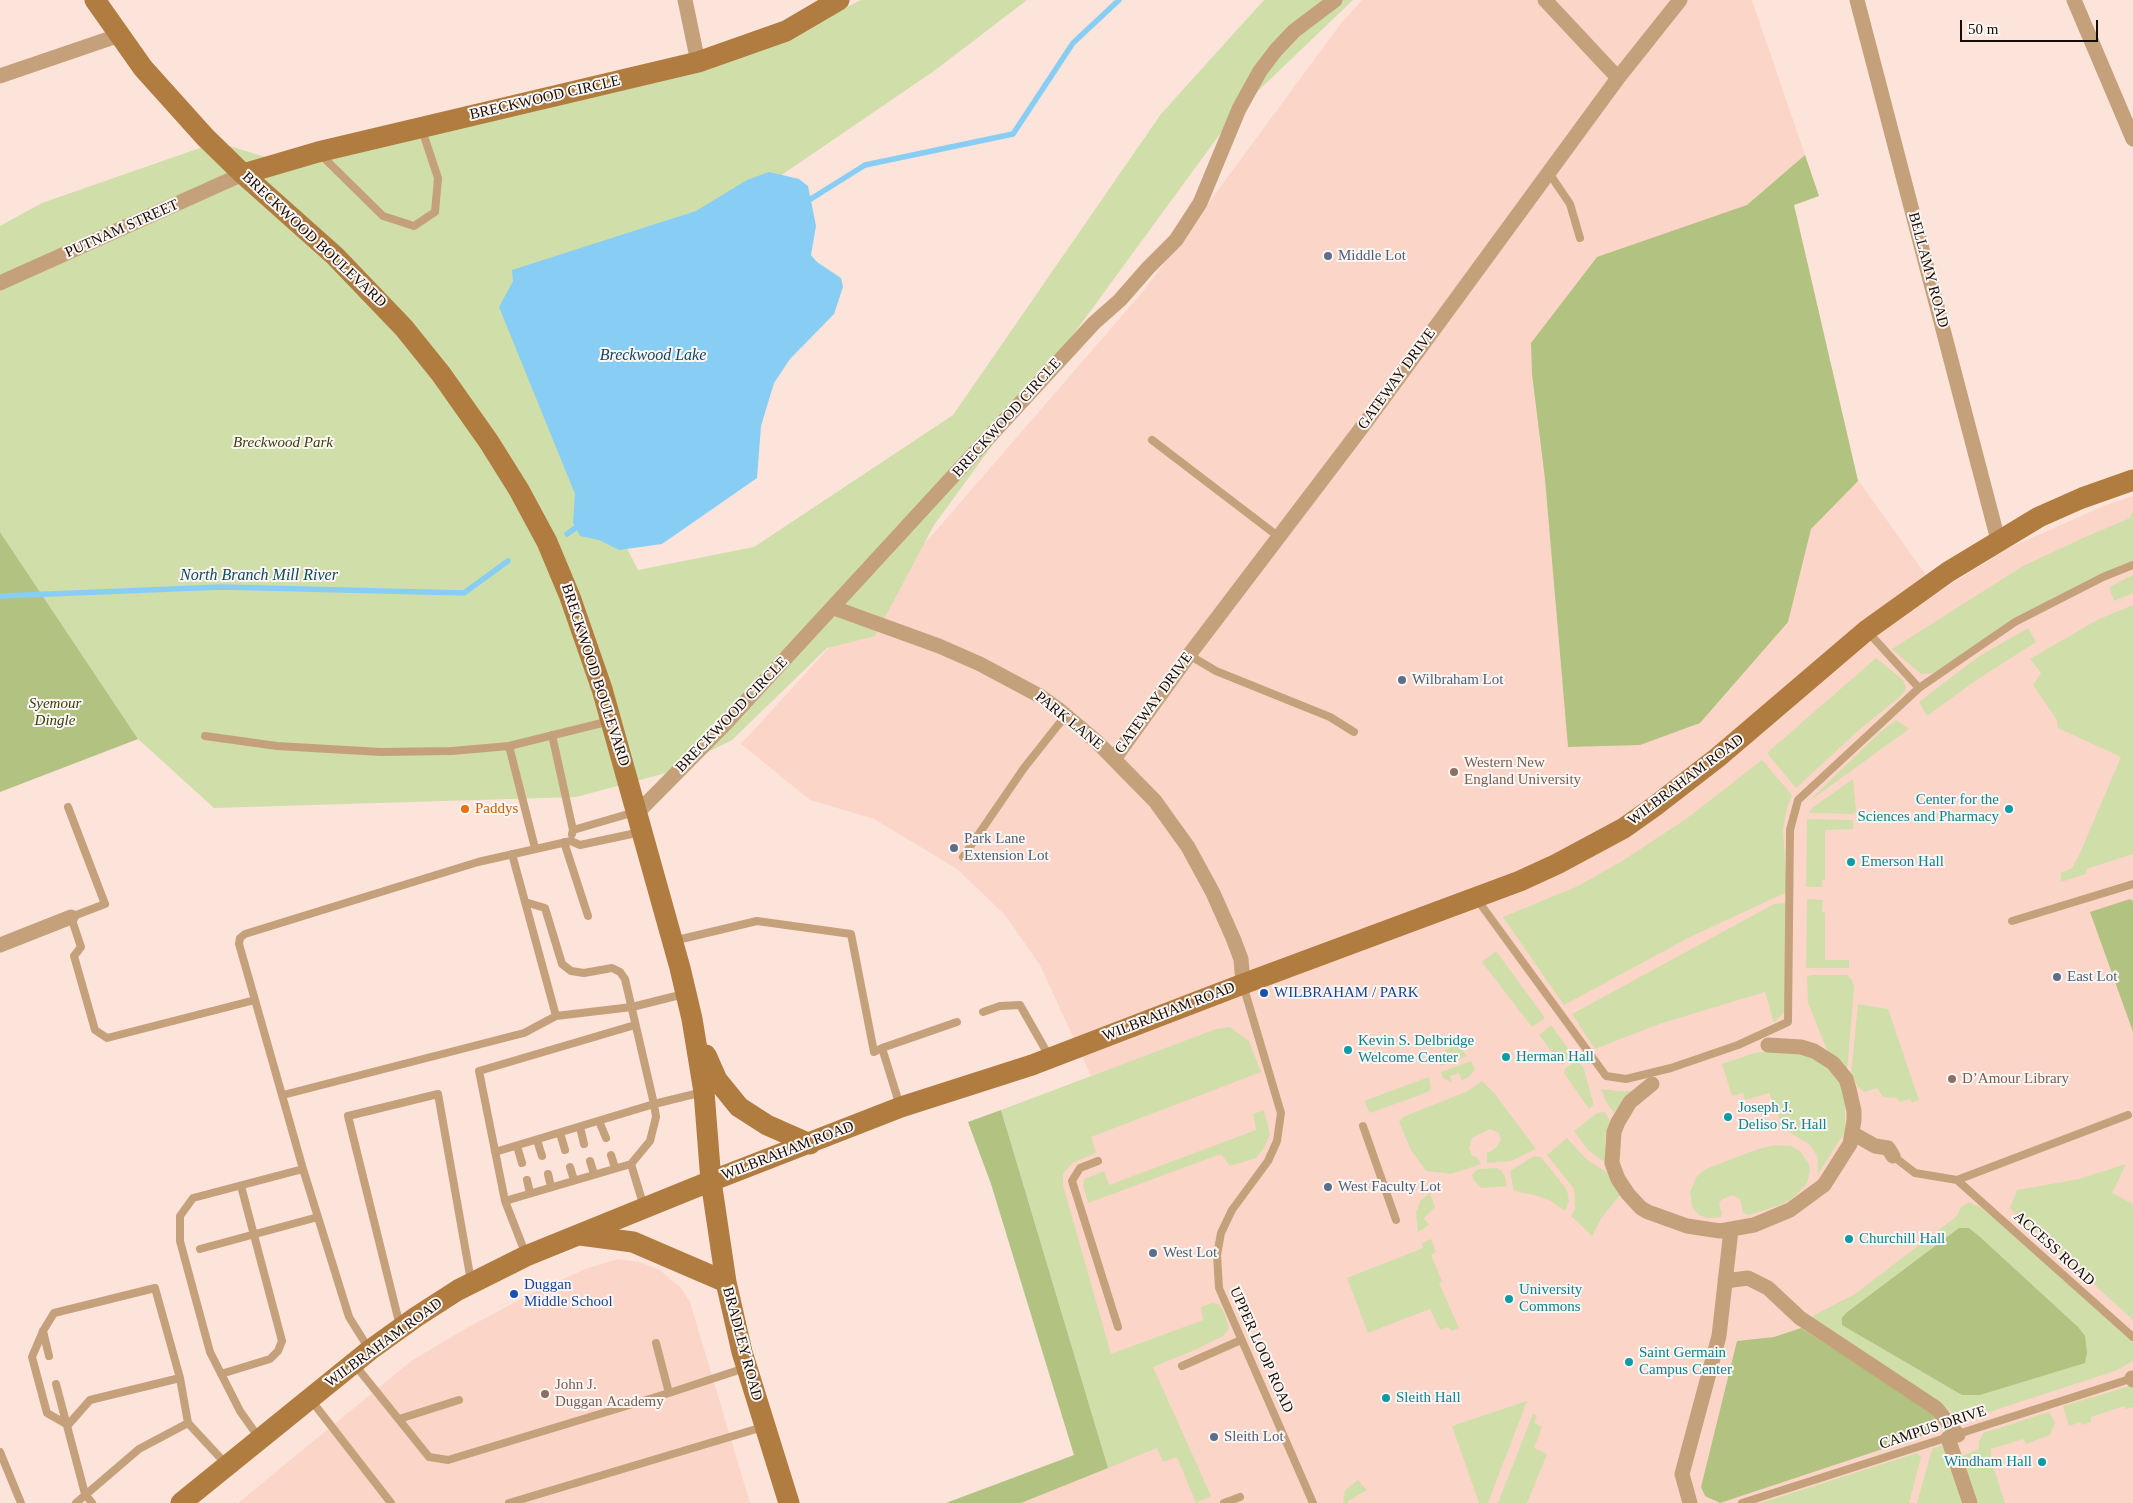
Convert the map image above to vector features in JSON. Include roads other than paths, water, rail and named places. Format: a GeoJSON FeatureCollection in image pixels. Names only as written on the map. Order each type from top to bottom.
{"type":"FeatureCollection","features":[{"type":"Feature","properties":{"kind":"main road","name":"BRECKWOOD BOULEVARD"},"geometry":{"type":"LineString","coordinates":[[95,0],[143,68],[172,101],[243,174],[370,290],[417,344],[474,419],[519,490],[546,542],[581,625],[612,721],[641,822],[694,1027],[704,1092],[711,1181]]}},
{"type":"Feature","properties":{"kind":"main road","name":"BRECKWOOD CIRCLE"},"geometry":{"type":"LineString","coordinates":[[243,174],[318,152],[421,126],[698,62],[786,30],[840,0]]}},
{"type":"Feature","properties":{"kind":"main road","name":"WILBRAHAM ROAD"},"geometry":{"type":"LineString","coordinates":[[182,1503],[310,1398],[400,1328],[430,1307],[472,1283],[526,1256],[644,1207],[901,1108],[1050,1058],[1476,897],[1557,864],[1641,817],[1718,758],[1867,630],[1948,572],[1998,540],[2054,510],[2133,480]]}},
{"type":"Feature","properties":{"kind":"main road"},"geometry":{"type":"LineString","coordinates":[[694,1027],[717,1080],[739,1107],[767,1126],[810,1144]]}},
{"type":"Feature","properties":{"kind":"main road","name":"BRADLEY ROAD"},"geometry":{"type":"LineString","coordinates":[[711,1181],[726,1282],[746,1367],[788,1503]]}},
{"type":"Feature","properties":{"kind":"main road"},"geometry":{"type":"LineString","coordinates":[[580,1234],[633,1242],[726,1282]]}},
{"type":"Feature","properties":{"kind":"street"},"geometry":{"type":"LineString","coordinates":[[685,0],[698,62]]}},
{"type":"Feature","properties":{"kind":"street","name":"BRECKWOOD CIRCLE"},"geometry":{"type":"LineString","coordinates":[[641,822],[726,723],[834,608],[1094,323],[1120,300],[1176,240],[1200,203],[1239,109],[1260,71],[1294,31],[1335,0]]}},
{"type":"Feature","properties":{"kind":"street"},"geometry":{"type":"LineString","coordinates":[[1545,0],[1618,78]]}},
{"type":"Feature","properties":{"kind":"street","name":"GATEWAY DRIVE"},"geometry":{"type":"LineString","coordinates":[[1114,759],[1189,655],[1366,422],[1618,78],[1680,0]]}},
{"type":"Feature","properties":{"kind":"street","name":"BELLAMY ROAD"},"geometry":{"type":"LineString","coordinates":[[1857,0],[1998,540]]}},
{"type":"Feature","properties":{"kind":"street"},"geometry":{"type":"LineString","coordinates":[[2074,0],[2133,138]]}},
{"type":"Feature","properties":{"kind":"street"},"geometry":{"type":"LineString","coordinates":[[0,76],[120,35]]}},
{"type":"Feature","properties":{"kind":"street","name":"PUTNAM STREET"},"geometry":{"type":"LineString","coordinates":[[0,283],[243,174]]}},
{"type":"Feature","properties":{"kind":"street","name":"PARK LANE"},"geometry":{"type":"LineString","coordinates":[[834,608],[932,643],[980,664],[1040,696],[1066,715],[1114,759],[1160,808],[1201,869],[1224,916],[1241,959],[1242,984]]}},
{"type":"Feature","properties":{"kind":"street"},"geometry":{"type":"LineString","coordinates":[[0,945],[71,917]]}},
{"type":"Feature","properties":{"kind":"street"},"geometry":{"type":"LineString","coordinates":[[1652,1084],[1630,1102],[1614,1132],[1612,1163],[1618,1179],[1634,1202],[1648,1212],[1699,1229],[1731,1230],[1773,1218],[1790,1210],[1813,1194],[1831,1175],[1850,1144],[1854,1110],[1846,1079],[1833,1063],[1814,1051],[1801,1047],[1768,1045]]}},
{"type":"Feature","properties":{"kind":"street"},"geometry":{"type":"LineString","coordinates":[[1852,1132],[1875,1146],[1888,1148],[1893,1156]]}},
{"type":"Feature","properties":{"kind":"street"},"geometry":{"type":"LineString","coordinates":[[1690,1503],[1682,1474],[1719,1336],[1731,1230]]}},
{"type":"Feature","properties":{"kind":"street"},"geometry":{"type":"LineString","coordinates":[[1725,1281],[1748,1278],[1768,1288],[1800,1318],[1936,1408],[1953,1436],[1970,1503]]}},
{"type":"Feature","properties":{"kind":"lane"},"geometry":{"type":"LineString","coordinates":[[318,152],[383,216],[414,226],[435,212],[438,178],[421,126]]}},
{"type":"Feature","properties":{"kind":"lane"},"geometry":{"type":"LineString","coordinates":[[1549,173],[1570,204],[1580,238]]}},
{"type":"Feature","properties":{"kind":"lane"},"geometry":{"type":"LineString","coordinates":[[1152,440],[1279,536]]}},
{"type":"Feature","properties":{"kind":"lane"},"geometry":{"type":"LineString","coordinates":[[1476,897],[1606,1076],[1626,1079],[1671,1068],[1738,1045],[1788,1022],[1790,830],[1798,800],[1919,688],[2015,622],[2103,576],[2133,565]]}},
{"type":"Feature","properties":{"kind":"lane"},"geometry":{"type":"LineString","coordinates":[[1867,630],[1919,688]]}},
{"type":"Feature","properties":{"kind":"lane"},"geometry":{"type":"LineString","coordinates":[[1189,655],[1216,671],[1330,717],[1354,732]]}},
{"type":"Feature","properties":{"kind":"lane"},"geometry":{"type":"LineString","coordinates":[[963,857],[1024,768],[1066,715]]}},
{"type":"Feature","properties":{"kind":"lane"},"geometry":{"type":"LineString","coordinates":[[205,736],[277,746],[381,752],[452,751],[509,746],[612,721]]}},
{"type":"Feature","properties":{"kind":"lane"},"geometry":{"type":"LineString","coordinates":[[552,735],[573,830],[568,841],[588,916]]}},
{"type":"Feature","properties":{"kind":"lane"},"geometry":{"type":"LineString","coordinates":[[509,746],[534,848]]}},
{"type":"Feature","properties":{"kind":"lane"},"geometry":{"type":"LineString","coordinates":[[68,807],[104,904],[71,917],[81,947],[74,956],[95,1030],[107,1038],[256,1000]]}},
{"type":"Feature","properties":{"kind":"lane"},"geometry":{"type":"LineString","coordinates":[[573,830],[641,822]]}},
{"type":"Feature","properties":{"kind":"lane"},"geometry":{"type":"LineString","coordinates":[[641,822],[580,846],[568,841],[478,862],[245,934],[240,938],[239,944],[318,1217],[362,1357],[399,1419],[429,1457],[448,1460],[669,1393],[746,1367]]}},
{"type":"Feature","properties":{"kind":"lane"},"geometry":{"type":"LineString","coordinates":[[512,854],[556,1016]]}},
{"type":"Feature","properties":{"kind":"lane"},"geometry":{"type":"LineString","coordinates":[[2012,921],[2133,884]]}},
{"type":"Feature","properties":{"kind":"lane"},"geometry":{"type":"LineString","coordinates":[[505,1201],[631,1164],[650,1141],[656,1116],[625,979],[620,972],[612,968],[584,973],[571,971],[562,964],[545,908],[525,902]]}},
{"type":"Feature","properties":{"kind":"lane"},"geometry":{"type":"LineString","coordinates":[[673,941],[757,921],[851,934],[874,1052],[957,1022]]}},
{"type":"Feature","properties":{"kind":"lane","name":"UPPER LOOP ROAD"},"geometry":{"type":"LineString","coordinates":[[1242,984],[1281,1113],[1277,1140],[1268,1161],[1232,1210],[1221,1233],[1217,1255],[1219,1288],[1313,1503]]}},
{"type":"Feature","properties":{"kind":"lane"},"geometry":{"type":"LineString","coordinates":[[283,1095],[524,1033],[556,1016],[632,1007],[687,994]]}},
{"type":"Feature","properties":{"kind":"lane"},"geometry":{"type":"LineString","coordinates":[[983,1012],[1000,1006],[1020,1005],[1050,1058]]}},
{"type":"Feature","properties":{"kind":"lane"},"geometry":{"type":"LineString","coordinates":[[526,1256],[505,1201],[480,1071],[636,1025]]}},
{"type":"Feature","properties":{"kind":"lane"},"geometry":{"type":"LineString","coordinates":[[882,1048],[901,1108]]}},
{"type":"Feature","properties":{"kind":"lane"},"geometry":{"type":"LineString","coordinates":[[496,1152],[654,1104],[704,1092]]}},
{"type":"Feature","properties":{"kind":"lane"},"geometry":{"type":"LineString","coordinates":[[400,1328],[348,1116],[438,1094],[472,1283]]}},
{"type":"Feature","properties":{"kind":"lane"},"geometry":{"type":"LineString","coordinates":[[1893,1156],[1915,1173],[1957,1180],[2128,1115]]}},
{"type":"Feature","properties":{"kind":"lane"},"geometry":{"type":"LineString","coordinates":[[599,1121],[606,1138]]}},
{"type":"Feature","properties":{"kind":"lane"},"geometry":{"type":"LineString","coordinates":[[1364,1126],[1396,1220]]}},
{"type":"Feature","properties":{"kind":"lane"},"geometry":{"type":"LineString","coordinates":[[580,1127],[584,1144]]}},
{"type":"Feature","properties":{"kind":"lane"},"geometry":{"type":"LineString","coordinates":[[560,1133],[565,1150]]}},
{"type":"Feature","properties":{"kind":"lane"},"geometry":{"type":"LineString","coordinates":[[537,1140],[542,1156]]}},
{"type":"Feature","properties":{"kind":"lane"},"geometry":{"type":"LineString","coordinates":[[518,1146],[522,1162]]}},
{"type":"Feature","properties":{"kind":"lane"},"geometry":{"type":"LineString","coordinates":[[611,1155],[615,1168]]}},
{"type":"Feature","properties":{"kind":"lane"},"geometry":{"type":"LineString","coordinates":[[590,1161],[594,1174]]}},
{"type":"Feature","properties":{"kind":"lane"},"geometry":{"type":"LineString","coordinates":[[1098,1162],[1080,1168],[1072,1181],[1118,1327]]}},
{"type":"Feature","properties":{"kind":"lane"},"geometry":{"type":"LineString","coordinates":[[631,1164],[644,1207]]}},
{"type":"Feature","properties":{"kind":"lane"},"geometry":{"type":"LineString","coordinates":[[570,1167],[574,1180]]}},
{"type":"Feature","properties":{"kind":"lane"},"geometry":{"type":"LineString","coordinates":[[260,1439],[240,1411],[210,1352],[180,1241],[180,1216],[193,1198],[304,1169]]}},
{"type":"Feature","properties":{"kind":"lane"},"geometry":{"type":"LineString","coordinates":[[548,1174],[552,1187]]}},
{"type":"Feature","properties":{"kind":"lane"},"geometry":{"type":"LineString","coordinates":[[527,1180],[530,1193]]}},
{"type":"Feature","properties":{"kind":"lane","name":"ACCESS ROAD"},"geometry":{"type":"LineString","coordinates":[[1957,1180],[2133,1337]]}},
{"type":"Feature","properties":{"kind":"lane"},"geometry":{"type":"LineString","coordinates":[[221,1374],[270,1359],[278,1352],[282,1341],[241,1186]]}},
{"type":"Feature","properties":{"kind":"lane"},"geometry":{"type":"LineString","coordinates":[[200,1250],[318,1217]]}},
{"type":"Feature","properties":{"kind":"lane"},"geometry":{"type":"LineString","coordinates":[[68,1425],[47,1413],[32,1357],[43,1331],[54,1312],[155,1288],[180,1378],[188,1423],[227,1466]]}},
{"type":"Feature","properties":{"kind":"lane"},"geometry":{"type":"LineString","coordinates":[[43,1331],[49,1356]]}},
{"type":"Feature","properties":{"kind":"lane"},"geometry":{"type":"LineString","coordinates":[[1182,1366],[1241,1340]]}},
{"type":"Feature","properties":{"kind":"lane"},"geometry":{"type":"LineString","coordinates":[[656,1343],[669,1393]]}},
{"type":"Feature","properties":{"kind":"lane"},"geometry":{"type":"LineString","coordinates":[[68,1425],[90,1400],[180,1378]]}},
{"type":"Feature","properties":{"kind":"lane","name":"CAMPUS DRIVE"},"geometry":{"type":"LineString","coordinates":[[1742,1503],[2133,1379]]}},
{"type":"Feature","properties":{"kind":"lane"},"geometry":{"type":"LineString","coordinates":[[56,1384],[85,1494],[92,1503]]}},
{"type":"Feature","properties":{"kind":"lane"},"geometry":{"type":"LineString","coordinates":[[310,1398],[391,1503]]}},
{"type":"Feature","properties":{"kind":"lane"},"geometry":{"type":"LineString","coordinates":[[399,1419],[458,1400]]}},
{"type":"Feature","properties":{"kind":"lane"},"geometry":{"type":"LineString","coordinates":[[76,1503],[139,1450],[188,1423]]}},
{"type":"Feature","properties":{"kind":"lane"},"geometry":{"type":"LineString","coordinates":[[509,1503],[765,1426]]}},
{"type":"Feature","properties":{"kind":"lane"},"geometry":{"type":"LineString","coordinates":[[0,1452],[21,1503]]}},
{"type":"Feature","properties":{"kind":"lane"},"geometry":{"type":"LineString","coordinates":[[1224,1503],[1240,1496]]}},
{"type":"Feature","properties":{"kind":"water","name":"Breckwood Lake"},"geometry":{"type":"Polygon","coordinates":[[[769,172],[799,179],[808,186],[816,226],[811,255],[817,262],[841,278],[843,287],[834,314],[790,359],[774,383],[761,426],[757,478],[662,544],[619,550],[599,540],[580,536],[573,523],[575,494],[499,307],[513,281],[512,270],[696,211],[747,180],[769,172]]]}},
{"type":"Feature","properties":{"kind":"waterway","name":"North Branch Mill River"},"geometry":{"type":"LineString","coordinates":[[806,202],[865,165],[1013,134],[1073,43],[1119,0]]}},
{"type":"Feature","properties":{"kind":"waterway","name":"North Branch Mill River"},"geometry":{"type":"LineString","coordinates":[[567,534],[581,524]]}},
{"type":"Feature","properties":{"kind":"waterway","name":"North Branch Mill River"},"geometry":{"type":"LineString","coordinates":[[0,596],[222,587],[464,593],[508,561]]}},
{"type":"Feature","properties":{"kind":"place","name":"Middle Lot"},"geometry":{"type":"Point","coordinates":[1328,256]}},
{"type":"Feature","properties":{"kind":"place","name":"Wilbraham Lot"},"geometry":{"type":"Point","coordinates":[1402,680]}},
{"type":"Feature","properties":{"kind":"place","name":"Western New England University"},"geometry":{"type":"Point","coordinates":[1454,772]}},
{"type":"Feature","properties":{"kind":"place","name":"Paddys"},"geometry":{"type":"Point","coordinates":[465,809]}},
{"type":"Feature","properties":{"kind":"place","name":"Center for the Sciences and Pharmacy"},"geometry":{"type":"Point","coordinates":[2009,809]}},
{"type":"Feature","properties":{"kind":"place","name":"Park Lane Extension Lot"},"geometry":{"type":"Point","coordinates":[954,848]}},
{"type":"Feature","properties":{"kind":"place","name":"Emerson Hall"},"geometry":{"type":"Point","coordinates":[1851,862]}},
{"type":"Feature","properties":{"kind":"place","name":"East Lot"},"geometry":{"type":"Point","coordinates":[2057,977]}},
{"type":"Feature","properties":{"kind":"place","name":"WILBRAHAM / PARK"},"geometry":{"type":"Point","coordinates":[1264,993]}},
{"type":"Feature","properties":{"kind":"place","name":"Kevin S. Delbridge Welcome Center"},"geometry":{"type":"Point","coordinates":[1348,1050]}},
{"type":"Feature","properties":{"kind":"place","name":"Herman Hall"},"geometry":{"type":"Point","coordinates":[1506,1057]}},
{"type":"Feature","properties":{"kind":"place","name":"D’Amour Library"},"geometry":{"type":"Point","coordinates":[1952,1079]}},
{"type":"Feature","properties":{"kind":"place","name":"Joseph J. Deliso Sr. Hall"},"geometry":{"type":"Point","coordinates":[1728,1117]}},
{"type":"Feature","properties":{"kind":"place","name":"West Faculty Lot"},"geometry":{"type":"Point","coordinates":[1328,1187]}},
{"type":"Feature","properties":{"kind":"place","name":"Churchill Hall"},"geometry":{"type":"Point","coordinates":[1849,1239]}},
{"type":"Feature","properties":{"kind":"place","name":"West Lot"},"geometry":{"type":"Point","coordinates":[1153,1253]}},
{"type":"Feature","properties":{"kind":"place","name":"Duggan Middle School"},"geometry":{"type":"Point","coordinates":[514,1294]}},
{"type":"Feature","properties":{"kind":"place","name":"University Commons"},"geometry":{"type":"Point","coordinates":[1509,1299]}},
{"type":"Feature","properties":{"kind":"place","name":"Saint Germain Campus Center"},"geometry":{"type":"Point","coordinates":[1629,1362]}},
{"type":"Feature","properties":{"kind":"place","name":"John J. Duggan Academy"},"geometry":{"type":"Point","coordinates":[545,1394]}},
{"type":"Feature","properties":{"kind":"place","name":"Sleith Hall"},"geometry":{"type":"Point","coordinates":[1386,1398]}},
{"type":"Feature","properties":{"kind":"place","name":"Sleith Lot"},"geometry":{"type":"Point","coordinates":[1214,1437]}},
{"type":"Feature","properties":{"kind":"place","name":"Windham Hall"},"geometry":{"type":"Point","coordinates":[2042,1462]}},
{"type":"Feature","properties":{"kind":"park label","name":"Breckwood Park"},"geometry":{"type":"Point","coordinates":[283,443]}},
{"type":"Feature","properties":{"kind":"park label","name":"Syemour Dingle"},"geometry":{"type":"Point","coordinates":[55,712]}}]}
